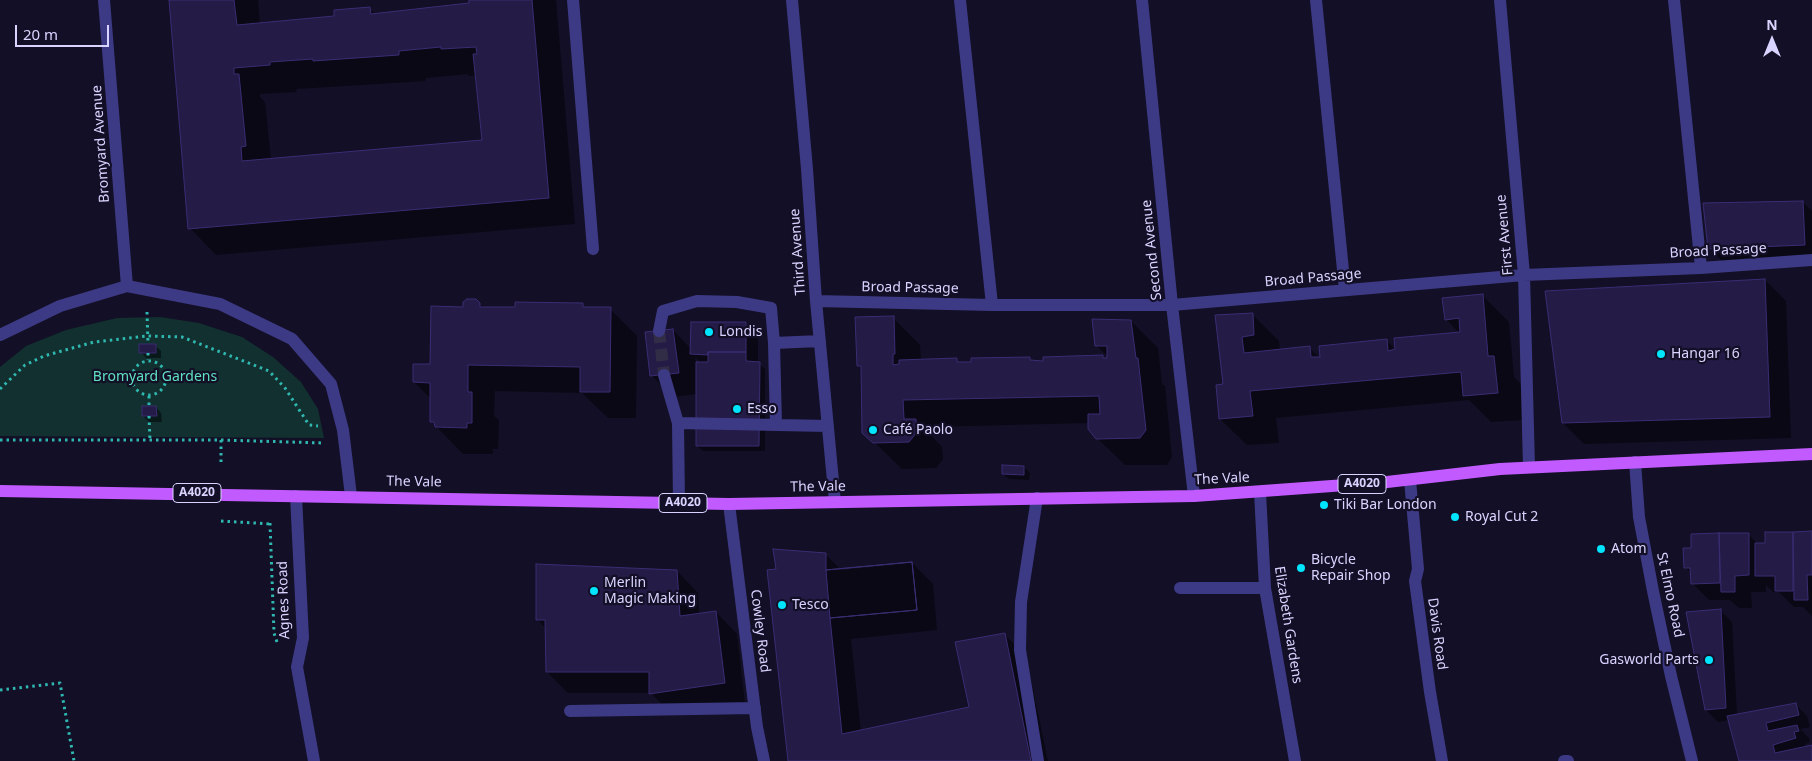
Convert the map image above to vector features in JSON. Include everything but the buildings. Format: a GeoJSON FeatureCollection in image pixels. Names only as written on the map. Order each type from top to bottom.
{"type":"FeatureCollection","features":[{"type":"Feature","properties":{"kind":"main road","name":"A4020"},"geometry":{"type":"LineString","coordinates":[[1635,462],[1812,454]]}},
{"type":"Feature","properties":{"kind":"main road","name":"The Vale"},"geometry":{"type":"LineString","coordinates":[[0,491],[729,504],[1194,496],[1410,480],[1494,469],[1635,462]]}},
{"type":"Feature","properties":{"kind":"street","name":"Bromyard Avenue"},"geometry":{"type":"LineString","coordinates":[[104,0],[127,286]]}},
{"type":"Feature","properties":{"kind":"street"},"geometry":{"type":"LineString","coordinates":[[573,0],[593,249]]}},
{"type":"Feature","properties":{"kind":"street","name":"Third Avenue"},"geometry":{"type":"LineString","coordinates":[[792,0],[807,169],[816,301],[835,502]]}},
{"type":"Feature","properties":{"kind":"street"},"geometry":{"type":"LineString","coordinates":[[960,0],[992,305]]}},
{"type":"Feature","properties":{"kind":"street","name":"Second Avenue"},"geometry":{"type":"LineString","coordinates":[[1142,0],[1172,305],[1194,496]]}},
{"type":"Feature","properties":{"kind":"street"},"geometry":{"type":"LineString","coordinates":[[1316,0],[1345,290]]}},
{"type":"Feature","properties":{"kind":"street","name":"First Avenue"},"geometry":{"type":"LineString","coordinates":[[1500,0],[1524,275],[1529,467]]}},
{"type":"Feature","properties":{"kind":"street"},"geometry":{"type":"LineString","coordinates":[[1674,0],[1700,268]]}},
{"type":"Feature","properties":{"kind":"street","name":"Broad Passage"},"geometry":{"type":"LineString","coordinates":[[816,301],[992,305],[1172,305],[1524,275],[1700,268],[1812,260]]}},
{"type":"Feature","properties":{"kind":"street"},"geometry":{"type":"LineString","coordinates":[[0,335],[60,306],[127,286],[220,304],[292,339],[331,384],[344,430],[351,496]]}},
{"type":"Feature","properties":{"kind":"street"},"geometry":{"type":"LineString","coordinates":[[659,331],[663,311],[697,301],[737,302],[771,308],[774,343],[776,425]]}},
{"type":"Feature","properties":{"kind":"street"},"geometry":{"type":"LineString","coordinates":[[774,343],[820,341]]}},
{"type":"Feature","properties":{"kind":"street"},"geometry":{"type":"LineString","coordinates":[[664,375],[678,423],[679,503]]}},
{"type":"Feature","properties":{"kind":"street"},"geometry":{"type":"LineString","coordinates":[[678,423],[828,426]]}},
{"type":"Feature","properties":{"kind":"street","name":"St Elmo Road"},"geometry":{"type":"LineString","coordinates":[[1635,462],[1639,517],[1653,591],[1692,761]]}},
{"type":"Feature","properties":{"kind":"street","name":"Davis Road"},"geometry":{"type":"LineString","coordinates":[[1410,480],[1418,569],[1415,580],[1430,692],[1442,761]]}},
{"type":"Feature","properties":{"kind":"street","name":"Elizabeth Gardens"},"geometry":{"type":"LineString","coordinates":[[1260,492],[1265,588],[1295,761]]}},
{"type":"Feature","properties":{"kind":"street","name":"Agnes Road"},"geometry":{"type":"LineString","coordinates":[[296,496],[303,638],[297,667],[314,761]]}},
{"type":"Feature","properties":{"kind":"street"},"geometry":{"type":"LineString","coordinates":[[1037,498],[1021,602],[1020,650],[1038,761]]}},
{"type":"Feature","properties":{"kind":"street","name":"Cowley Road"},"geometry":{"type":"LineString","coordinates":[[729,504],[755,708],[764,761]]}},
{"type":"Feature","properties":{"kind":"street"},"geometry":{"type":"LineString","coordinates":[[1180,588],[1265,588]]}},
{"type":"Feature","properties":{"kind":"street"},"geometry":{"type":"LineString","coordinates":[[570,711],[755,708]]}},
{"type":"Feature","properties":{"kind":"path"},"geometry":{"type":"LineString","coordinates":[[148,314],[148,344]]}},
{"type":"Feature","properties":{"kind":"path"},"geometry":{"type":"LineString","coordinates":[[0,389],[25,365],[44,356],[94,342],[148,336],[182,336],[269,371],[285,388],[310,425],[344,430]]}},
{"type":"Feature","properties":{"kind":"path"},"geometry":{"type":"LineString","coordinates":[[148,353],[148,360]]}},
{"type":"Feature","properties":{"kind":"path"},"geometry":{"type":"LineString","coordinates":[[148,360],[156,362],[161,366],[166,376],[163,388],[149,396],[137,391],[134,387],[132,376],[136,367],[148,360]]}},
{"type":"Feature","properties":{"kind":"path"},"geometry":{"type":"LineString","coordinates":[[149,396],[149,406]]}},
{"type":"Feature","properties":{"kind":"path"},"geometry":{"type":"LineString","coordinates":[[149,416],[150,441]]}},
{"type":"Feature","properties":{"kind":"path"},"geometry":{"type":"LineString","coordinates":[[0,440],[221,440],[346,444]]}},
{"type":"Feature","properties":{"kind":"path"},"geometry":{"type":"LineString","coordinates":[[221,440],[221,464]]}},
{"type":"Feature","properties":{"kind":"path"},"geometry":{"type":"LineString","coordinates":[[221,521],[270,523],[274,633],[280,650]]}},
{"type":"Feature","properties":{"kind":"path"},"geometry":{"type":"LineString","coordinates":[[0,690],[60,683],[74,761]]}},
{"type":"Feature","properties":{"kind":"green space","name":"Bromyard Gardens"},"geometry":{"type":"Polygon","coordinates":[[[160,317],[199,323],[242,337],[273,357],[301,382],[318,409],[324,438],[0,436],[0,367],[26,346],[66,330],[117,318],[160,317]]]}},
{"type":"Feature","properties":{"kind":"tunnel"},"geometry":{"type":"LineString","coordinates":[[659,331],[664,375]]}},
{"type":"Feature","properties":{"kind":"place","name":"Londis"},"geometry":{"type":"Point","coordinates":[709,332]}},
{"type":"Feature","properties":{"kind":"place","name":"Hangar 16"},"geometry":{"type":"Point","coordinates":[1661,354]}},
{"type":"Feature","properties":{"kind":"place","name":"Esso"},"geometry":{"type":"Point","coordinates":[737,409]}},
{"type":"Feature","properties":{"kind":"place","name":"Café Paolo"},"geometry":{"type":"Point","coordinates":[873,430]}},
{"type":"Feature","properties":{"kind":"place","name":"Tiki Bar London"},"geometry":{"type":"Point","coordinates":[1324,505]}},
{"type":"Feature","properties":{"kind":"place","name":"Royal Cut 2"},"geometry":{"type":"Point","coordinates":[1455,517]}},
{"type":"Feature","properties":{"kind":"place","name":"Atom"},"geometry":{"type":"Point","coordinates":[1601,549]}},
{"type":"Feature","properties":{"kind":"place","name":"Bicycle Repair Shop"},"geometry":{"type":"Point","coordinates":[1301,568]}},
{"type":"Feature","properties":{"kind":"place","name":"Merlin Magic Making"},"geometry":{"type":"Point","coordinates":[594,591]}},
{"type":"Feature","properties":{"kind":"place","name":"Tesco"},"geometry":{"type":"Point","coordinates":[782,605]}},
{"type":"Feature","properties":{"kind":"place","name":"Gasworld Parts"},"geometry":{"type":"Point","coordinates":[1709,660]}}]}
